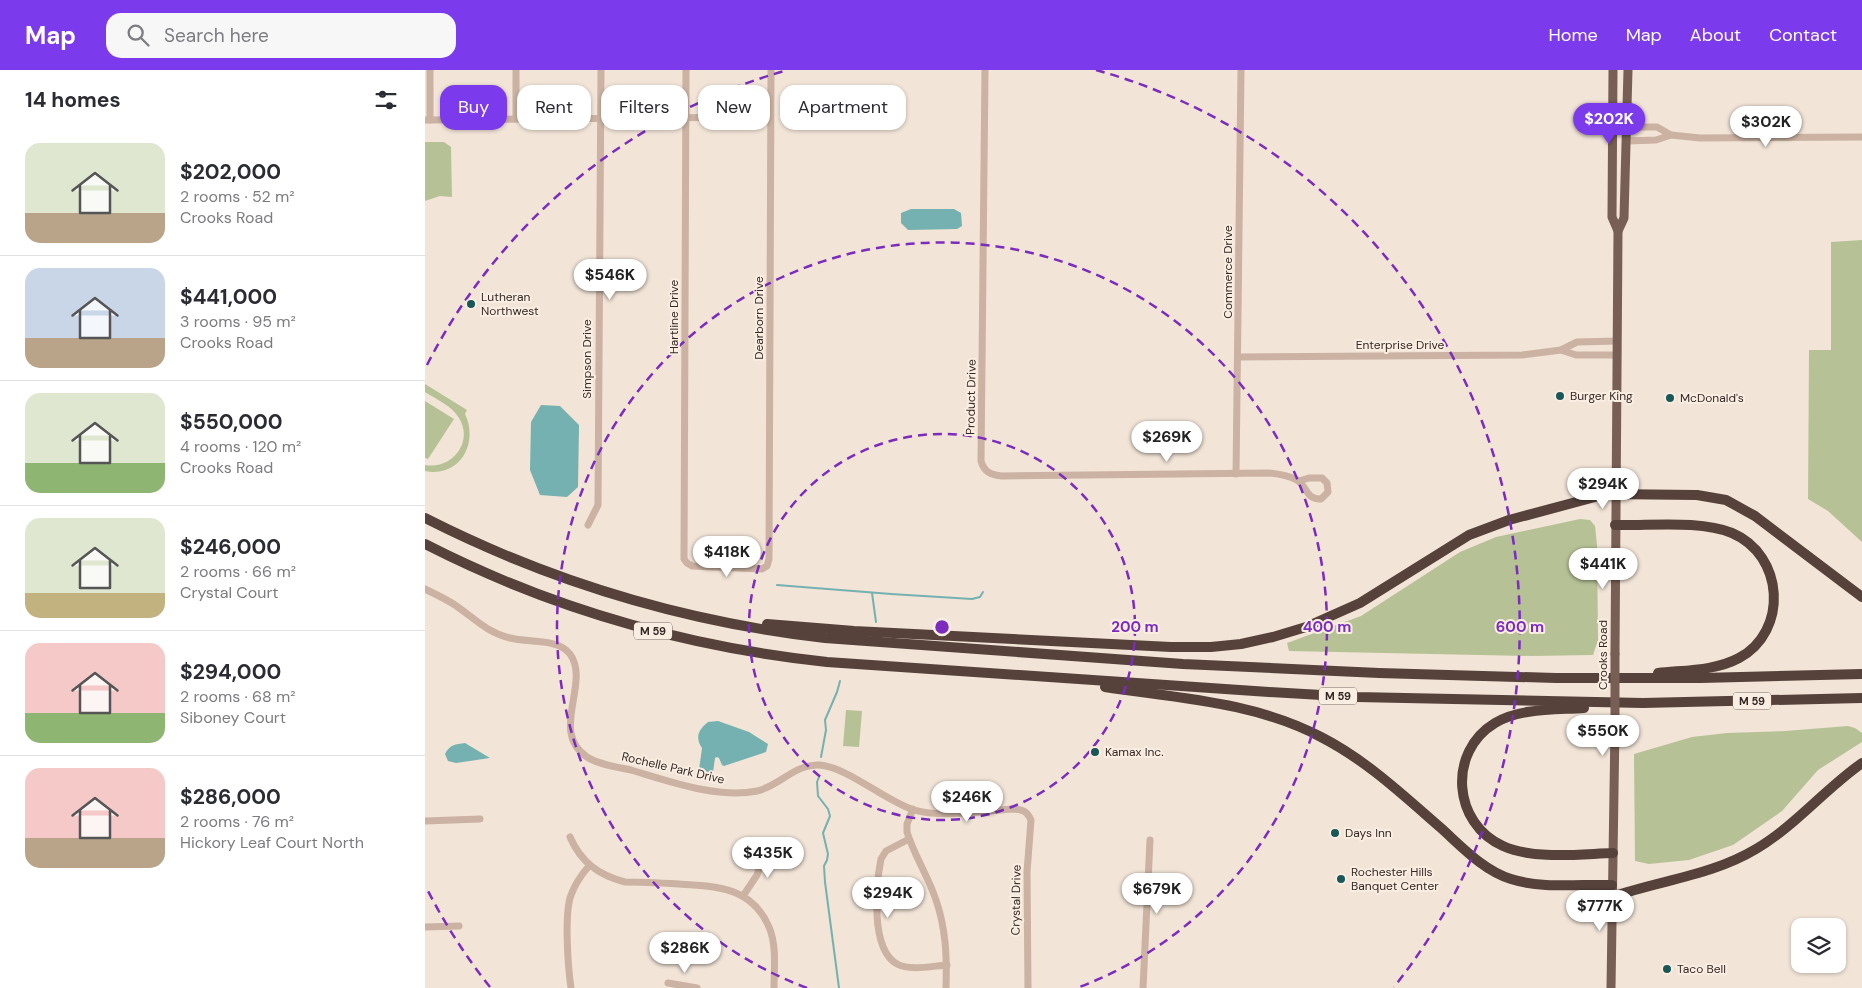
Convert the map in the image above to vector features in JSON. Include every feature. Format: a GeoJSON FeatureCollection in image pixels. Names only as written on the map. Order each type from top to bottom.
{"type":"FeatureCollection","features":[{"type":"Feature","properties":{"kind":"highway"},"geometry":{"type":"LineString","coordinates":[[713,620],[854,631],[1135,646],[1193,648],[1241,644],[1290,633],[1334,616],[1384,588],[1456,542],[1483,529],[1592,496],[1615,494],[1697,495],[1716,497],[1735,504],[1755,516],[1862,598]]}},
{"type":"Feature","properties":{"kind":"highway","name":"M 59"},"geometry":{"type":"LineString","coordinates":[[425,518],[500,553],[563,578],[645,604],[713,620],[794,635],[864,642],[1164,662],[1476,677],[1701,678],[1862,674]]}},
{"type":"Feature","properties":{"kind":"highway"},"geometry":{"type":"LineString","coordinates":[[1598,678],[1711,667],[1730,662],[1751,649],[1763,636],[1770,622],[1774,605],[1774,587],[1765,562],[1755,548],[1734,534],[1717,528],[1697,526],[1615,525]]}},
{"type":"Feature","properties":{"kind":"highway","name":"M 59"},"geometry":{"type":"LineString","coordinates":[[425,544],[494,576],[562,603],[633,625],[711,645],[827,662],[1033,677],[1347,696],[1457,700],[1643,703],[1862,698]]}},
{"type":"Feature","properties":{"kind":"highway"},"geometry":{"type":"LineString","coordinates":[[1033,677],[1225,705],[1257,712],[1284,721],[1322,737],[1361,761],[1475,859],[1501,875],[1533,883],[1612,885]]}},
{"type":"Feature","properties":{"kind":"highway"},"geometry":{"type":"LineString","coordinates":[[1613,853],[1530,853],[1502,846],[1481,831],[1470,817],[1464,801],[1461,775],[1473,744],[1488,728],[1502,719],[1532,712],[1643,703]]}},
{"type":"Feature","properties":{"kind":"highway"},"geometry":{"type":"LineString","coordinates":[[1612,897],[1640,888],[1707,872],[1745,855],[1766,842],[1862,764]]}},
{"type":"Feature","properties":{"kind":"main road","name":"Crooks Road"},"geometry":{"type":"LineString","coordinates":[[1611,988],[1615,726],[1618,231],[1612,217],[1613,70]]}},
{"type":"Feature","properties":{"kind":"main road","name":"Crooks Road"},"geometry":{"type":"LineString","coordinates":[[1618,231],[1625,218],[1628,70]]}},
{"type":"Feature","properties":{"kind":"main road"},"geometry":{"type":"LineString","coordinates":[[1613,125],[1619,138],[1627,141]]}},
{"type":"Feature","properties":{"kind":"street"},"geometry":{"type":"LineString","coordinates":[[430,70],[427,120],[601,118]]}},
{"type":"Feature","properties":{"kind":"street"},"geometry":{"type":"LineString","coordinates":[[516,70],[516,119]]}},
{"type":"Feature","properties":{"kind":"street","name":"Simpson Drive"},"geometry":{"type":"LineString","coordinates":[[601,70],[601,85]]}},
{"type":"Feature","properties":{"kind":"street","name":"Hartline Drive"},"geometry":{"type":"LineString","coordinates":[[686,70],[686,85]]}},
{"type":"Feature","properties":{"kind":"street","name":"Dearborn Drive"},"geometry":{"type":"LineString","coordinates":[[770,117],[771,70]]}},
{"type":"Feature","properties":{"kind":"street","name":"Product Drive"},"geometry":{"type":"LineString","coordinates":[[985,70],[981,461],[983,467],[989,474],[1002,476],[1237,474],[1285,475],[1299,481]]}},
{"type":"Feature","properties":{"kind":"street","name":"Commerce Drive"},"geometry":{"type":"LineString","coordinates":[[1237,474],[1241,70]]}},
{"type":"Feature","properties":{"kind":"street","name":"Simpson Drive"},"geometry":{"type":"LineString","coordinates":[[587,524],[598,504],[601,118]]}},
{"type":"Feature","properties":{"kind":"street"},"geometry":{"type":"LineString","coordinates":[[1627,127],[1657,127],[1671,135]]}},
{"type":"Feature","properties":{"kind":"street","name":"Hartline Drive"},"geometry":{"type":"LineString","coordinates":[[686,130],[684,559],[687,563]]}},
{"type":"Feature","properties":{"kind":"street","name":"Dearborn Drive"},"geometry":{"type":"LineString","coordinates":[[687,563],[692,566],[762,569],[767,566],[769,559],[770,130]]}},
{"type":"Feature","properties":{"kind":"street"},"geometry":{"type":"LineString","coordinates":[[1627,141],[1656,140],[1671,135],[1707,138],[1862,137]]}},
{"type":"Feature","properties":{"kind":"street","name":"Enterprise Drive"},"geometry":{"type":"LineString","coordinates":[[1238,357],[1500,356],[1538,354],[1561,350],[1577,342],[1617,341]]}},
{"type":"Feature","properties":{"kind":"street","name":"Enterprise Drive"},"geometry":{"type":"LineString","coordinates":[[1561,350],[1576,355],[1617,355]]}},
{"type":"Feature","properties":{"kind":"street","name":"Rochelle Park Drive"},"geometry":{"type":"LineString","coordinates":[[425,590],[456,606],[475,621],[494,632],[521,641],[555,644],[567,651],[573,660],[576,672],[571,730],[578,748],[592,759],[673,782],[731,792],[757,791],[771,786],[802,768],[817,765],[825,766],[838,770],[913,809]]}},
{"type":"Feature","properties":{"kind":"street"},"geometry":{"type":"LineString","coordinates":[[913,809],[907,824],[909,839],[936,900],[945,931],[946,988]]}},
{"type":"Feature","properties":{"kind":"street","name":"Crystal Drive"},"geometry":{"type":"LineString","coordinates":[[913,809],[922,812],[1012,809],[1021,810],[1029,814],[1031,820],[1027,872],[1028,988]]}},
{"type":"Feature","properties":{"kind":"street"},"geometry":{"type":"LineString","coordinates":[[425,821],[481,819]]}},
{"type":"Feature","properties":{"kind":"street"},"geometry":{"type":"LineString","coordinates":[[570,837],[575,849],[589,866],[612,878],[625,882],[709,885],[743,896],[762,914],[769,927],[774,951],[774,988]]}},
{"type":"Feature","properties":{"kind":"street"},"geometry":{"type":"LineString","coordinates":[[909,839],[886,852],[881,859],[876,916],[883,947],[891,959],[907,967],[947,965]]}},
{"type":"Feature","properties":{"kind":"street"},"geometry":{"type":"LineString","coordinates":[[1143,988],[1150,840]]}},
{"type":"Feature","properties":{"kind":"street"},"geometry":{"type":"LineString","coordinates":[[743,896],[757,875],[766,849]]}},
{"type":"Feature","properties":{"kind":"street"},"geometry":{"type":"LineString","coordinates":[[571,988],[569,972],[569,904],[576,882],[589,866]]}},
{"type":"Feature","properties":{"kind":"street"},"geometry":{"type":"LineString","coordinates":[[425,927],[459,926]]}},
{"type":"Feature","properties":{"kind":"street"},"geometry":{"type":"LineString","coordinates":[[668,983],[697,988]]}},
{"type":"Feature","properties":{"kind":"green space"},"geometry":{"type":"Polygon","coordinates":[[[425,142],[444,142],[451,147],[452,197],[440,196],[425,201],[425,142]]]}},
{"type":"Feature","properties":{"kind":"green space"},"geometry":{"type":"Polygon","coordinates":[[[1862,240],[1862,542],[1828,511],[1808,499],[1809,350],[1831,350],[1831,242],[1862,240]]]}},
{"type":"Feature","properties":{"kind":"green space"},"geometry":{"type":"Polygon","coordinates":[[[425,384],[467,410],[465,414],[470,436],[468,447],[457,464],[437,472],[425,471],[425,465],[444,463],[452,459],[462,445],[463,427],[459,418],[452,410],[425,392],[425,384]]]}},
{"type":"Feature","properties":{"kind":"green space"},"geometry":{"type":"Polygon","coordinates":[[[425,401],[454,419],[428,459],[425,458],[425,401]]]}},
{"type":"Feature","properties":{"kind":"green space"},"geometry":{"type":"Polygon","coordinates":[[[1580,519],[1590,520],[1595,526],[1597,545],[1598,640],[1593,655],[1532,656],[1289,651],[1287,643],[1361,616],[1460,552],[1496,537],[1580,519]]]}},
{"type":"Feature","properties":{"kind":"green space"},"geometry":{"type":"Polygon","coordinates":[[[846,710],[862,711],[859,747],[843,746],[846,710]]]}},
{"type":"Feature","properties":{"kind":"green space"},"geometry":{"type":"Polygon","coordinates":[[[1848,726],[1862,733],[1862,742],[1818,770],[1782,811],[1733,845],[1689,860],[1649,864],[1635,861],[1634,754],[1692,737],[1727,733],[1848,726]]]}},
{"type":"Feature","properties":{"kind":"water"},"geometry":{"type":"Polygon","coordinates":[[[911,209],[954,209],[961,213],[962,226],[957,229],[908,230],[901,223],[901,213],[911,209]]]}},
{"type":"Feature","properties":{"kind":"water"},"geometry":{"type":"Polygon","coordinates":[[[541,405],[560,406],[579,425],[578,487],[567,497],[540,495],[530,470],[531,422],[541,405]]]}},
{"type":"Feature","properties":{"kind":"water"},"geometry":{"type":"Polygon","coordinates":[[[718,721],[749,732],[768,744],[766,752],[724,766],[717,757],[715,758],[713,772],[703,775],[699,770],[702,748],[698,737],[702,728],[708,722],[718,721]]]}},
{"type":"Feature","properties":{"kind":"water"},"geometry":{"type":"Polygon","coordinates":[[[465,743],[490,758],[456,763],[448,761],[445,754],[449,749],[465,743]]]}},
{"type":"Feature","properties":{"kind":"waterway"},"geometry":{"type":"LineString","coordinates":[[777,585],[972,599],[980,597],[983,592]]}},
{"type":"Feature","properties":{"kind":"waterway"},"geometry":{"type":"LineString","coordinates":[[872,593],[876,622]]}},
{"type":"Feature","properties":{"kind":"waterway"},"geometry":{"type":"LineString","coordinates":[[821,757],[826,730],[825,720],[840,681]]}},
{"type":"Feature","properties":{"kind":"waterway"},"geometry":{"type":"LineString","coordinates":[[819,777],[817,782],[818,796],[828,809],[830,816],[823,833],[828,854],[824,866],[839,988]]}},
{"type":"Feature","properties":{"kind":"place","name":"Lutheran Northwest"},"geometry":{"type":"Point","coordinates":[471,304]}},
{"type":"Feature","properties":{"kind":"place","name":"Burger King"},"geometry":{"type":"Point","coordinates":[1560,396]}},
{"type":"Feature","properties":{"kind":"place","name":"McDonald's"},"geometry":{"type":"Point","coordinates":[1670,398]}},
{"type":"Feature","properties":{"kind":"place","name":"Kamax Inc."},"geometry":{"type":"Point","coordinates":[1095,752]}},
{"type":"Feature","properties":{"kind":"place","name":"Days Inn"},"geometry":{"type":"Point","coordinates":[1335,833]}},
{"type":"Feature","properties":{"kind":"place","name":"Rochester Hills Banquet Center"},"geometry":{"type":"Point","coordinates":[1341,879]}},
{"type":"Feature","properties":{"kind":"place","name":"Taco Bell"},"geometry":{"type":"Point","coordinates":[1667,969]}}]}
